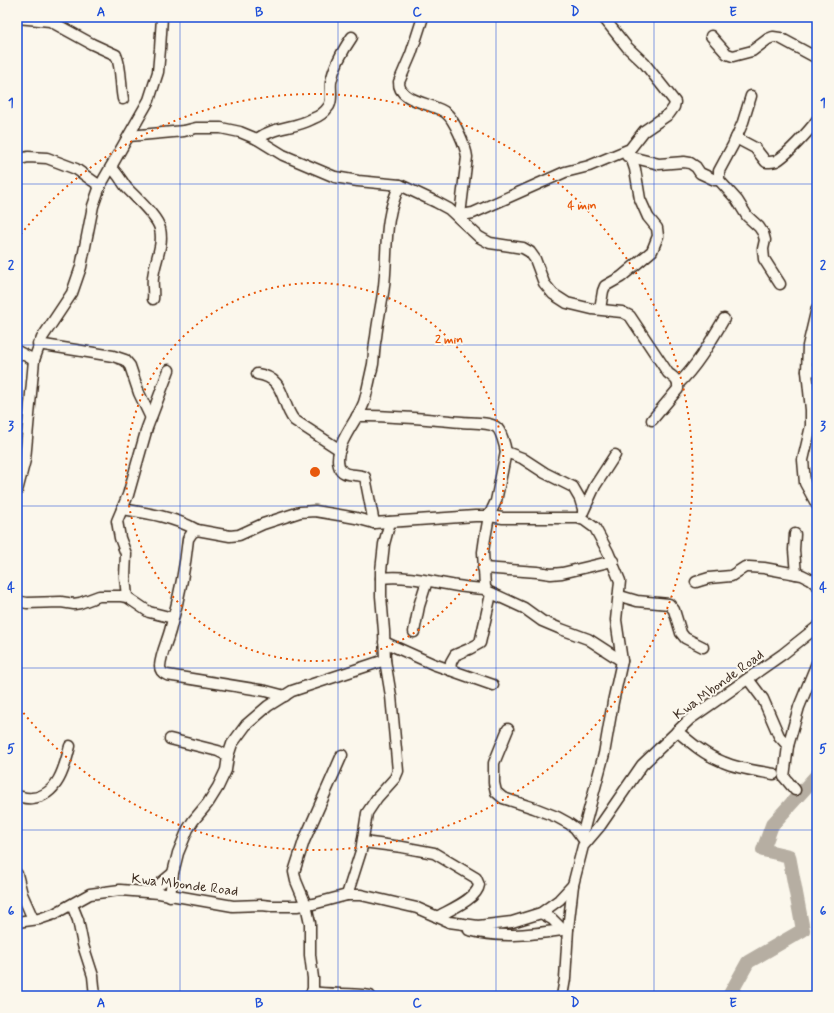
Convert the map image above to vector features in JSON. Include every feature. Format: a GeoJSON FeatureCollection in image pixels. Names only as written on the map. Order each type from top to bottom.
{"type":"FeatureCollection","features":[{"type":"Feature","properties":{"kind":"street"},"geometry":{"type":"LineString","coordinates":[[17,491],[24,460],[34,360],[38,344],[72,293],[81,267],[93,206],[100,186],[149,100],[158,72],[162,17]]}},
{"type":"Feature","properties":{"kind":"street"},"geometry":{"type":"LineString","coordinates":[[423,17],[398,86],[402,93],[446,113],[466,149],[467,157],[458,216]]}},
{"type":"Feature","properties":{"kind":"street"},"geometry":{"type":"LineString","coordinates":[[458,216],[473,213],[565,172],[590,166],[630,149],[644,131],[669,114],[674,107],[674,102],[645,64],[627,47],[603,17]]}},
{"type":"Feature","properties":{"kind":"street"},"geometry":{"type":"LineString","coordinates":[[17,18],[59,21],[92,44],[116,55],[121,73],[123,99]]}},
{"type":"Feature","properties":{"kind":"street"},"geometry":{"type":"LineString","coordinates":[[711,36],[728,54],[733,56],[752,51],[773,37],[780,38],[817,58]]}},
{"type":"Feature","properties":{"kind":"street"},"geometry":{"type":"LineString","coordinates":[[257,138],[270,131],[301,124],[313,119],[329,106],[333,76],[345,48],[352,37]]}},
{"type":"Feature","properties":{"kind":"street"},"geometry":{"type":"LineString","coordinates":[[751,96],[736,138],[719,172],[720,180],[737,200],[747,216],[763,233],[765,240],[763,249],[764,259],[780,284]]}},
{"type":"Feature","properties":{"kind":"street"},"geometry":{"type":"LineString","coordinates":[[736,138],[755,148],[766,162],[776,161],[791,149],[817,120]]}},
{"type":"Feature","properties":{"kind":"street"},"geometry":{"type":"LineString","coordinates":[[129,136],[211,127],[240,132],[257,138],[283,155],[335,177],[400,185],[436,202],[458,216],[479,237],[490,243],[523,248],[530,252],[544,283],[553,294],[567,303],[600,310],[622,312],[630,316],[651,350],[668,373],[676,379],[678,384],[678,389],[652,420]]}},
{"type":"Feature","properties":{"kind":"street"},"geometry":{"type":"LineString","coordinates":[[619,154],[658,164],[690,163],[696,167],[700,173],[716,180],[720,180]]}},
{"type":"Feature","properties":{"kind":"street"},"geometry":{"type":"LineString","coordinates":[[17,160],[28,157],[47,158],[76,168],[100,186]]}},
{"type":"Feature","properties":{"kind":"street"},"geometry":{"type":"LineString","coordinates":[[600,310],[605,286],[621,277],[652,251],[658,236],[657,228],[648,217],[640,199],[635,169],[631,157]]}},
{"type":"Feature","properties":{"kind":"street"},"geometry":{"type":"LineString","coordinates":[[111,167],[158,222],[161,230],[161,244],[153,278],[153,299]]}},
{"type":"Feature","properties":{"kind":"street"},"geometry":{"type":"LineString","coordinates":[[374,523],[365,477],[361,475],[344,473],[339,467],[338,457],[343,439],[364,405],[373,365],[382,302],[386,263],[386,236],[389,214],[400,185]]}},
{"type":"Feature","properties":{"kind":"street"},"geometry":{"type":"LineString","coordinates":[[817,308],[815,330],[808,346],[812,370],[811,426],[803,460],[805,483],[817,505]]}},
{"type":"Feature","properties":{"kind":"street"},"geometry":{"type":"LineString","coordinates":[[678,384],[694,365],[724,319]]}},
{"type":"Feature","properties":{"kind":"street"},"geometry":{"type":"LineString","coordinates":[[38,344],[113,356],[125,360],[130,366],[138,393],[151,418]]}},
{"type":"Feature","properties":{"kind":"street"},"geometry":{"type":"LineString","coordinates":[[17,351],[34,360]]}},
{"type":"Feature","properties":{"kind":"street"},"geometry":{"type":"LineString","coordinates":[[127,597],[125,577],[126,554],[120,538],[117,521],[128,495],[151,418],[169,370]]}},
{"type":"Feature","properties":{"kind":"street"},"geometry":{"type":"LineString","coordinates":[[257,374],[271,378],[277,384],[281,390],[290,415],[294,420],[340,450]]}},
{"type":"Feature","properties":{"kind":"street"},"geometry":{"type":"LineString","coordinates":[[357,416],[412,418],[495,426],[498,429],[505,447],[506,452],[496,501],[489,516],[483,552],[483,568],[488,591],[480,643],[455,655],[451,662],[450,670]]}},
{"type":"Feature","properties":{"kind":"street"},"geometry":{"type":"LineString","coordinates":[[506,452],[522,458],[573,487],[580,499],[582,514],[595,528],[613,561],[620,581],[620,596],[616,620],[622,661],[604,754],[584,840]]}},
{"type":"Feature","properties":{"kind":"street"},"geometry":{"type":"LineString","coordinates":[[582,514],[595,486],[615,455]]}},
{"type":"Feature","properties":{"kind":"street"},"geometry":{"type":"LineString","coordinates":[[122,509],[173,519],[197,530],[230,536],[239,535],[263,524],[300,512],[315,511],[356,518],[374,523],[489,516],[503,518],[582,514]]}},
{"type":"Feature","properties":{"kind":"street"},"geometry":{"type":"LineString","coordinates":[[347,895],[362,842],[367,813],[377,798],[395,778],[398,771],[391,696],[385,660],[380,596],[384,544],[390,522]]}},
{"type":"Feature","properties":{"kind":"street"},"geometry":{"type":"LineString","coordinates":[[197,530],[188,539],[182,585],[160,668],[164,674],[266,690],[285,696]]}},
{"type":"Feature","properties":{"kind":"street"},"geometry":{"type":"LineString","coordinates":[[794,534],[796,574]]}},
{"type":"Feature","properties":{"kind":"street"},"geometry":{"type":"LineString","coordinates":[[483,568],[551,574],[562,573],[613,561]]}},
{"type":"Feature","properties":{"kind":"street"},"geometry":{"type":"LineString","coordinates":[[696,582],[709,578],[731,576],[745,568],[764,568],[802,575],[817,584]]}},
{"type":"Feature","properties":{"kind":"street"},"geometry":{"type":"LineString","coordinates":[[381,578],[398,576],[488,591],[524,608],[542,620],[588,639],[622,661]]}},
{"type":"Feature","properties":{"kind":"street"},"geometry":{"type":"LineString","coordinates":[[414,632],[419,606],[427,581]]}},
{"type":"Feature","properties":{"kind":"street"},"geometry":{"type":"LineString","coordinates":[[17,601],[43,604],[61,602],[74,604],[99,596],[127,597],[149,612],[173,618]]}},
{"type":"Feature","properties":{"kind":"street"},"geometry":{"type":"LineString","coordinates":[[620,596],[637,601],[669,604],[674,610],[681,633],[685,638],[703,647]]}},
{"type":"Feature","properties":{"kind":"street","name":"Kwa Mbonde Road"},"geometry":{"type":"LineString","coordinates":[[17,922],[39,919],[54,914],[94,893],[120,890],[150,892],[233,906],[262,905],[286,907],[306,905],[347,895],[361,895],[417,908],[448,922],[478,926],[497,924],[541,913],[559,900],[573,885],[584,840],[600,826],[642,765],[676,731],[783,654],[817,627]]}},
{"type":"Feature","properties":{"kind":"street"},"geometry":{"type":"LineString","coordinates":[[384,642],[433,664],[493,685]]}},
{"type":"Feature","properties":{"kind":"street"},"geometry":{"type":"LineString","coordinates":[[170,896],[173,873],[178,853],[188,829],[218,787],[226,770],[232,744],[246,725],[268,706],[292,691],[385,660]]}},
{"type":"Feature","properties":{"kind":"street"},"geometry":{"type":"LineString","coordinates":[[795,790],[784,777],[788,746],[799,707],[817,662]]}},
{"type":"Feature","properties":{"kind":"street"},"geometry":{"type":"LineString","coordinates":[[748,679],[763,699],[779,736],[788,746]]}},
{"type":"Feature","properties":{"kind":"street"},"geometry":{"type":"LineString","coordinates":[[508,729],[494,763],[494,783],[496,792],[503,798],[557,817],[571,825],[584,840]]}},
{"type":"Feature","properties":{"kind":"street"},"geometry":{"type":"LineString","coordinates":[[676,731],[696,747],[722,762],[755,771],[774,774]]}},
{"type":"Feature","properties":{"kind":"street"},"geometry":{"type":"LineString","coordinates":[[170,739],[218,751],[228,756]]}},
{"type":"Feature","properties":{"kind":"street"},"geometry":{"type":"LineString","coordinates":[[17,796],[33,798],[42,796],[50,790],[62,774],[70,746]]}},
{"type":"Feature","properties":{"kind":"street"},"geometry":{"type":"LineString","coordinates":[[342,755],[304,841],[294,875],[306,905],[310,923],[310,955],[314,978],[311,994],[359,994],[370,996]]}},
{"type":"Feature","properties":{"kind":"street"},"geometry":{"type":"LineString","coordinates":[[362,842],[434,853],[476,878],[479,885],[476,893],[470,898],[437,916]]}},
{"type":"Feature","properties":{"kind":"street"},"geometry":{"type":"LineString","coordinates":[[150,892],[173,873]]}},
{"type":"Feature","properties":{"kind":"street"},"geometry":{"type":"LineString","coordinates":[[17,874],[23,898],[33,919]]}},
{"type":"Feature","properties":{"kind":"street"},"geometry":{"type":"LineString","coordinates":[[562,996],[565,980],[566,929],[573,885]]}},
{"type":"Feature","properties":{"kind":"street"},"geometry":{"type":"LineString","coordinates":[[72,905],[78,920],[82,945],[93,976],[95,996]]}},
{"type":"Feature","properties":{"kind":"street"},"geometry":{"type":"LineString","coordinates":[[541,913],[566,929]]}},
{"type":"Feature","properties":{"kind":"street"},"geometry":{"type":"LineString","coordinates":[[448,922],[479,932],[500,934],[527,934],[566,929]]}},
{"type":"Feature","properties":{"kind":"waterway"},"geometry":{"type":"LineString","coordinates":[[729,996],[748,962],[803,930],[789,856],[763,850],[772,825],[817,775]]}}]}
